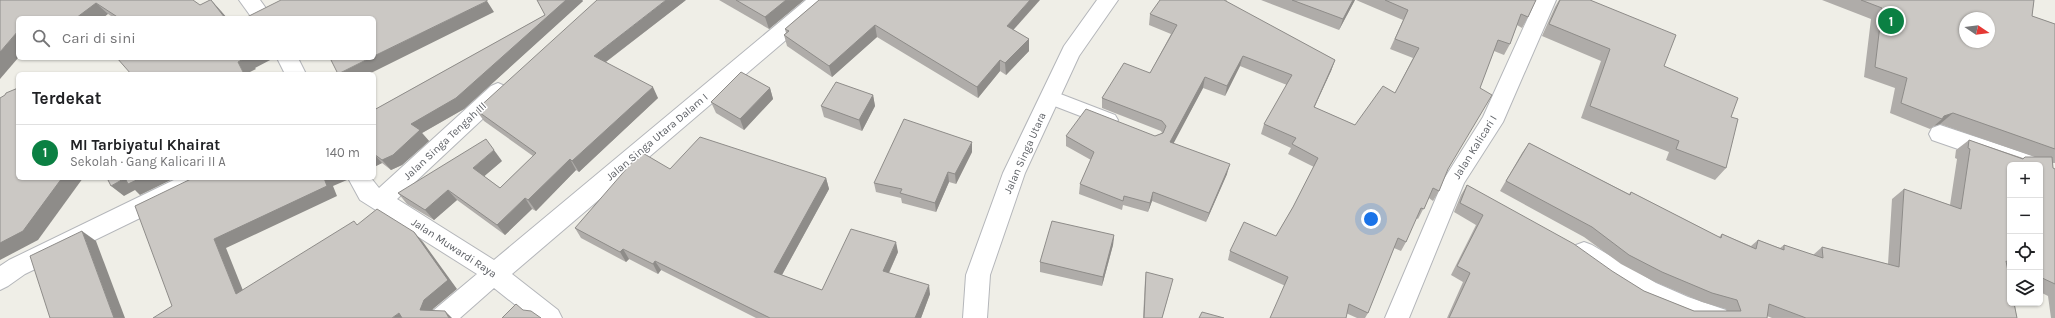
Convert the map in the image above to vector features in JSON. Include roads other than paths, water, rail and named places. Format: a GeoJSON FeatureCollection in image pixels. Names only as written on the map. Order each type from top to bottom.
{"type":"FeatureCollection","features":[{"type":"Feature","properties":{"kind":"street","name":"Jalan Singa Utara Dalam I"},"geometry":{"type":"LineString","coordinates":[[442,318],[495,275],[820,0]]}},
{"type":"Feature","properties":{"kind":"street","name":"Jalan Singa Utara"},"geometry":{"type":"LineString","coordinates":[[975,318],[978,275],[1014,173],[1071,52],[1108,0]]}},
{"type":"Feature","properties":{"kind":"street","name":"Jalan Kalicari I"},"geometry":{"type":"LineString","coordinates":[[1396,318],[1454,179],[1492,122],[1546,0]]}},
{"type":"Feature","properties":{"kind":"street"},"geometry":{"type":"LineString","coordinates":[[257,11],[277,4]]}},
{"type":"Feature","properties":{"kind":"street"},"geometry":{"type":"LineString","coordinates":[[288,60],[295,72]]}},
{"type":"Feature","properties":{"kind":"street","name":"Jalan Singa Tengah III"},"geometry":{"type":"LineString","coordinates":[[380,201],[512,80]]}},
{"type":"Feature","properties":{"kind":"street"},"geometry":{"type":"LineString","coordinates":[[1940,134],[2022,162]]}},
{"type":"Feature","properties":{"kind":"street"},"geometry":{"type":"LineString","coordinates":[[1454,179],[1475,190]]}},
{"type":"Feature","properties":{"kind":"street"},"geometry":{"type":"LineString","coordinates":[[0,280],[17,267],[196,180]]}},
{"type":"Feature","properties":{"kind":"street","name":"Jalan Muwardi Raya"},"geometry":{"type":"LineString","coordinates":[[360,180],[368,193],[476,260],[550,318]]}},
{"type":"Feature","properties":{"kind":"street"},"geometry":{"type":"LineString","coordinates":[[1568,242],[1612,272],[1644,290],[1700,313],[1718,318]]}},
{"type":"Feature","properties":{"kind":"lane"},"geometry":{"type":"LineString","coordinates":[[1050,97],[1124,126]]}},
{"type":"Feature","properties":{"kind":"place","name":"MI Tarbiyatul Khairat"},"geometry":{"type":"Point","coordinates":[1891,21]}}]}
